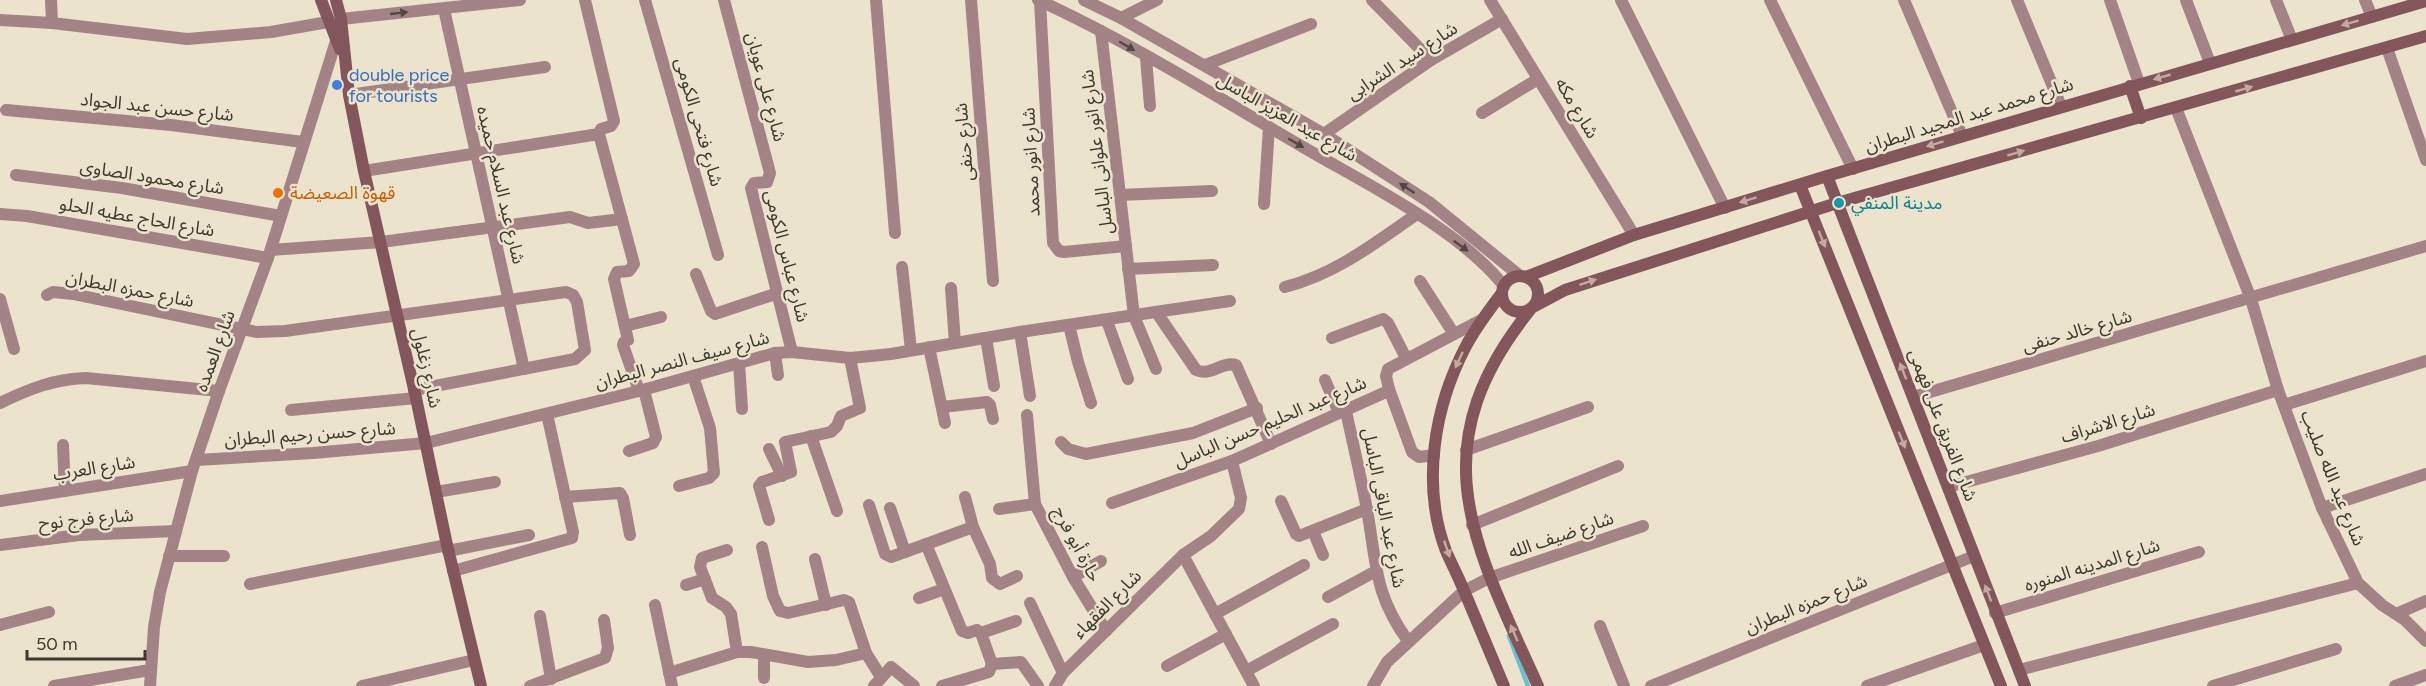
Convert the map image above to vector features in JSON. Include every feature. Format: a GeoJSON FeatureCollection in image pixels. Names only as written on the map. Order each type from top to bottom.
{"type":"FeatureCollection","features":[{"type":"Feature","properties":{"kind":"street"},"geometry":{"type":"LineString","coordinates":[[51,0],[52,23]]}},
{"type":"Feature","properties":{"kind":"street","name":"شارع زغلول"},"geometry":{"type":"LineString","coordinates":[[321,0],[328,22],[339,39]]}},
{"type":"Feature","properties":{"kind":"street","name":"شارع زغلول"},"geometry":{"type":"LineString","coordinates":[[336,0],[341,19],[339,39],[364,171],[426,442],[447,548],[481,686]]}},
{"type":"Feature","properties":{"kind":"street"},"geometry":{"type":"LineString","coordinates":[[341,19],[520,0]]}},
{"type":"Feature","properties":{"kind":"street"},"geometry":{"type":"LineString","coordinates":[[585,0],[614,121],[612,126],[601,129],[599,134],[634,264],[632,270],[617,272],[614,277],[628,340],[623,344],[656,437],[653,443],[629,451]]}},
{"type":"Feature","properties":{"kind":"street","name":"شارع فتحى الكومى"},"geometry":{"type":"LineString","coordinates":[[645,0],[718,255]]}},
{"type":"Feature","properties":{"kind":"street","name":"شارع على عويان"},"geometry":{"type":"LineString","coordinates":[[724,0],[770,173],[767,182]]}},
{"type":"Feature","properties":{"kind":"street"},"geometry":{"type":"LineString","coordinates":[[876,0],[895,233]]}},
{"type":"Feature","properties":{"kind":"street","name":"شارع حنفى"},"geometry":{"type":"LineString","coordinates":[[971,0],[993,281]]}},
{"type":"Feature","properties":{"kind":"street","name":"شارع عبد العزيز الباسل"},"geometry":{"type":"LineString","coordinates":[[1039,0],[1101,31],[1417,214],[1485,264],[1503,289]]}},
{"type":"Feature","properties":{"kind":"street","name":"شارع انور محمد"},"geometry":{"type":"LineString","coordinates":[[1039,0],[1053,243],[1055,248],[1064,252],[1126,246]]}},
{"type":"Feature","properties":{"kind":"street","name":"شارع عبد العزيز الباسل"},"geometry":{"type":"LineString","coordinates":[[1084,0],[1112,10],[1324,134],[1430,202],[1523,276]]}},
{"type":"Feature","properties":{"kind":"street"},"geometry":{"type":"LineString","coordinates":[[1112,10],[1157,0]]}},
{"type":"Feature","properties":{"kind":"street"},"geometry":{"type":"LineString","coordinates":[[1372,0],[1431,60]]}},
{"type":"Feature","properties":{"kind":"street","name":"شارع مكه"},"geometry":{"type":"LineString","coordinates":[[1490,0],[1634,235]]}},
{"type":"Feature","properties":{"kind":"street"},"geometry":{"type":"LineString","coordinates":[[1621,0],[1725,208]]}},
{"type":"Feature","properties":{"kind":"street"},"geometry":{"type":"LineString","coordinates":[[1770,0],[1852,169]]}},
{"type":"Feature","properties":{"kind":"street"},"geometry":{"type":"LineString","coordinates":[[1904,0],[1962,136]]}},
{"type":"Feature","properties":{"kind":"street"},"geometry":{"type":"LineString","coordinates":[[2017,0],[2061,106]]}},
{"type":"Feature","properties":{"kind":"street"},"geometry":{"type":"LineString","coordinates":[[2110,0],[2134,85],[2140,118]]}},
{"type":"Feature","properties":{"kind":"street"},"geometry":{"type":"LineString","coordinates":[[2186,0],[2210,63]]}},
{"type":"Feature","properties":{"kind":"street"},"geometry":{"type":"LineString","coordinates":[[2276,0],[2292,40]]}},
{"type":"Feature","properties":{"kind":"street"},"geometry":{"type":"LineString","coordinates":[[2365,0],[2372,17]]}},
{"type":"Feature","properties":{"kind":"street","name":"شارع محمد عبد المجيد البطران"},"geometry":{"type":"LineString","coordinates":[[1523,276],[1634,235],[1827,176],[2426,1]]}},
{"type":"Feature","properties":{"kind":"street","name":"شارع عبد السلام حميده"},"geometry":{"type":"LineString","coordinates":[[444,9],[524,369]]}},
{"type":"Feature","properties":{"kind":"street","name":"شارع سيد الشرابى"},"geometry":{"type":"LineString","coordinates":[[1324,134],[1431,60],[1502,19]]}},
{"type":"Feature","properties":{"kind":"street"},"geometry":{"type":"LineString","coordinates":[[0,20],[52,23],[187,39],[271,32],[328,22]]}},
{"type":"Feature","properties":{"kind":"street"},"geometry":{"type":"LineString","coordinates":[[1204,65],[1311,24]]}},
{"type":"Feature","properties":{"kind":"street","name":"شارع انور علوانى الباسل"},"geometry":{"type":"LineString","coordinates":[[1101,31],[1134,316],[1156,369]]}},
{"type":"Feature","properties":{"kind":"street"},"geometry":{"type":"LineString","coordinates":[[1503,289],[1503,301],[1514,312],[1532,308],[1549,297],[1573,287],[1837,202],[2426,36]]}},
{"type":"Feature","properties":{"kind":"street","name":"شارع العمده"},"geometry":{"type":"LineString","coordinates":[[150,686],[154,627],[176,531],[219,391],[269,254],[303,142],[339,39]]}},
{"type":"Feature","properties":{"kind":"street"},"geometry":{"type":"LineString","coordinates":[[2387,48],[2426,159]]}},
{"type":"Feature","properties":{"kind":"street"},"geometry":{"type":"LineString","coordinates":[[1146,57],[1150,106]]}},
{"type":"Feature","properties":{"kind":"street"},"geometry":{"type":"LineString","coordinates":[[349,95],[545,67]]}},
{"type":"Feature","properties":{"kind":"street"},"geometry":{"type":"LineString","coordinates":[[1482,113],[1538,79]]}},
{"type":"Feature","properties":{"kind":"street","name":"شارع عبد الله صليب"},"geometry":{"type":"LineString","coordinates":[[2176,108],[2251,299],[2278,390],[2322,508],[2358,583],[2375,600],[2414,627],[2426,641]]}},
{"type":"Feature","properties":{"kind":"street","name":"شارع حسن عبد الجواد"},"geometry":{"type":"LineString","coordinates":[[6,110],[171,125],[303,142]]}},
{"type":"Feature","properties":{"kind":"street"},"geometry":{"type":"LineString","coordinates":[[1264,204],[1269,127]]}},
{"type":"Feature","properties":{"kind":"street"},"geometry":{"type":"LineString","coordinates":[[364,171],[599,134]]}},
{"type":"Feature","properties":{"kind":"street","name":"شارع محمود الصاوى"},"geometry":{"type":"LineString","coordinates":[[16,175],[122,188],[281,216]]}},
{"type":"Feature","properties":{"kind":"street","name":"شارع الفريق على فهمى"},"geometry":{"type":"LineString","coordinates":[[1827,176],[2025,686]]}},
{"type":"Feature","properties":{"kind":"street","name":"شارع عباس الكومى"},"geometry":{"type":"LineString","coordinates":[[767,182],[754,183],[751,188],[792,352]]}},
{"type":"Feature","properties":{"kind":"street"},"geometry":{"type":"LineString","coordinates":[[1800,185],[2001,686]]}},
{"type":"Feature","properties":{"kind":"street"},"geometry":{"type":"LineString","coordinates":[[1120,195],[1212,191]]}},
{"type":"Feature","properties":{"kind":"street","name":"شارع الحاج عطيه الحلو"},"geometry":{"type":"LineString","coordinates":[[0,214],[27,216],[269,254],[570,217],[588,223],[622,219]]}},
{"type":"Feature","properties":{"kind":"street"},"geometry":{"type":"LineString","coordinates":[[1285,287],[1305,282],[1342,266],[1417,214]]}},
{"type":"Feature","properties":{"kind":"street","name":"شارع خالد حنفى"},"geometry":{"type":"LineString","coordinates":[[1913,398],[2426,246]]}},
{"type":"Feature","properties":{"kind":"street"},"geometry":{"type":"LineString","coordinates":[[1128,269],[1213,265]]}},
{"type":"Feature","properties":{"kind":"street"},"geometry":{"type":"LineString","coordinates":[[902,267],[911,350]]}},
{"type":"Feature","properties":{"kind":"street"},"geometry":{"type":"LineString","coordinates":[[696,274],[711,311],[715,314],[778,293]]}},
{"type":"Feature","properties":{"kind":"street"},"geometry":{"type":"LineString","coordinates":[[1504,686],[1446,550],[1438,519],[1434,487],[1434,455],[1444,398],[1454,371],[1481,320],[1508,281],[1523,276],[1532,280],[1539,292],[1532,308],[1499,352],[1481,389],[1466,450],[1466,488],[1472,525],[1490,578],[1538,686]]}},
{"type":"Feature","properties":{"kind":"street"},"geometry":{"type":"LineString","coordinates":[[1420,281],[1454,334]]}},
{"type":"Feature","properties":{"kind":"street"},"geometry":{"type":"LineString","coordinates":[[951,288],[955,343]]}},
{"type":"Feature","properties":{"kind":"street","name":"شارع حمزه البطران"},"geometry":{"type":"LineString","coordinates":[[46,295],[53,292],[73,294],[242,331],[271,332],[566,292],[573,295],[577,302],[585,350],[575,359],[524,369]]}},
{"type":"Feature","properties":{"kind":"street"},"geometry":{"type":"LineString","coordinates":[[0,299],[3,326],[14,349]]}},
{"type":"Feature","properties":{"kind":"street","name":"شارع سيف النصر البطران"},"geometry":{"type":"LineString","coordinates":[[426,442],[547,414],[776,353],[792,352],[850,358],[1230,301]]}},
{"type":"Feature","properties":{"kind":"street"},"geometry":{"type":"LineString","coordinates":[[1157,313],[1196,370],[1205,373],[1231,363],[1236,365],[1271,444]]}},
{"type":"Feature","properties":{"kind":"street"},"geometry":{"type":"LineString","coordinates":[[625,326],[662,317]]}},
{"type":"Feature","properties":{"kind":"street"},"geometry":{"type":"LineString","coordinates":[[1332,338],[1383,319],[1406,358]]}},
{"type":"Feature","properties":{"kind":"street","name":"شارع عبد الحليم حسن الباسل"},"geometry":{"type":"LineString","coordinates":[[1112,503],[1232,461],[1386,392],[1389,389],[1386,376],[1388,369],[1481,320]]}},
{"type":"Feature","properties":{"kind":"street"},"geometry":{"type":"LineString","coordinates":[[1107,321],[1128,379]]}},
{"type":"Feature","properties":{"kind":"street"},"geometry":{"type":"LineString","coordinates":[[1069,324],[1090,403]]}},
{"type":"Feature","properties":{"kind":"street"},"geometry":{"type":"LineString","coordinates":[[1020,332],[1030,396]]}},
{"type":"Feature","properties":{"kind":"street"},"geometry":{"type":"LineString","coordinates":[[986,338],[994,386]]}},
{"type":"Feature","properties":{"kind":"street"},"geometry":{"type":"LineString","coordinates":[[929,347],[945,423]]}},
{"type":"Feature","properties":{"kind":"street"},"geometry":{"type":"LineString","coordinates":[[776,353],[778,375]]}},
{"type":"Feature","properties":{"kind":"street"},"geometry":{"type":"LineString","coordinates":[[769,520],[759,486],[762,482],[782,476],[791,470],[785,442],[831,432],[837,426],[840,416],[860,408],[850,358]]}},
{"type":"Feature","properties":{"kind":"street"},"geometry":{"type":"LineString","coordinates":[[2284,405],[2426,361]]}},
{"type":"Feature","properties":{"kind":"street"},"geometry":{"type":"LineString","coordinates":[[739,363],[742,409]]}},
{"type":"Feature","properties":{"kind":"street"},"geometry":{"type":"LineString","coordinates":[[291,410],[415,394],[524,369]]}},
{"type":"Feature","properties":{"kind":"street"},"geometry":{"type":"LineString","coordinates":[[679,486],[709,478],[714,473],[710,428],[693,376]]}},
{"type":"Feature","properties":{"kind":"street"},"geometry":{"type":"LineString","coordinates":[[0,403],[38,385],[86,378],[219,391]]}},
{"type":"Feature","properties":{"kind":"street","name":"شارع عبد الباقى الباسل"},"geometry":{"type":"LineString","coordinates":[[1325,380],[1342,412],[1367,509],[1376,571],[1385,604],[1392,619],[1408,641]]}},
{"type":"Feature","properties":{"kind":"street"},"geometry":{"type":"LineString","coordinates":[[1389,389],[1412,452],[1419,457],[1434,455]]}},
{"type":"Feature","properties":{"kind":"street","name":"شارع الاشراف"},"geometry":{"type":"LineString","coordinates":[[1948,487],[2098,446],[2278,390]]}},
{"type":"Feature","properties":{"kind":"street"},"geometry":{"type":"LineString","coordinates":[[942,407],[987,402],[990,405],[993,419]]}},
{"type":"Feature","properties":{"kind":"street"},"geometry":{"type":"LineString","coordinates":[[1466,450],[1588,407]]}},
{"type":"Feature","properties":{"kind":"street"},"geometry":{"type":"LineString","coordinates":[[1061,442],[1068,449],[1086,454],[1193,433],[1257,408]]}},
{"type":"Feature","properties":{"kind":"street"},"geometry":{"type":"LineString","coordinates":[[453,571],[572,538],[573,532],[547,414]]}},
{"type":"Feature","properties":{"kind":"street","name":"حارة أبو فرج"},"geometry":{"type":"LineString","coordinates":[[1027,415],[1035,504],[1073,577],[1106,631]]}},
{"type":"Feature","properties":{"kind":"street"},"geometry":{"type":"LineString","coordinates":[[811,436],[837,511]]}},
{"type":"Feature","properties":{"kind":"street","name":"شارع حسن رحيم البطران"},"geometry":{"type":"LineString","coordinates":[[195,466],[426,442]]}},
{"type":"Feature","properties":{"kind":"street"},"geometry":{"type":"LineString","coordinates":[[63,445],[65,491]]}},
{"type":"Feature","properties":{"kind":"street"},"geometry":{"type":"LineString","coordinates":[[769,449],[782,476]]}},
{"type":"Feature","properties":{"kind":"street","name":"شارع الفقهاء"},"geometry":{"type":"LineString","coordinates":[[1058,680],[1183,555],[1211,536],[1239,509],[1241,498],[1232,461]]}},
{"type":"Feature","properties":{"kind":"street","name":"شارع العرب"},"geometry":{"type":"LineString","coordinates":[[0,501],[195,466]]}},
{"type":"Feature","properties":{"kind":"street"},"geometry":{"type":"LineString","coordinates":[[1472,525],[1618,466]]}},
{"type":"Feature","properties":{"kind":"street"},"geometry":{"type":"LineString","coordinates":[[2322,508],[2426,474]]}},
{"type":"Feature","properties":{"kind":"street"},"geometry":{"type":"LineString","coordinates":[[436,492],[495,482]]}},
{"type":"Feature","properties":{"kind":"street"},"geometry":{"type":"LineString","coordinates":[[565,497],[620,494],[623,498],[630,535]]}},
{"type":"Feature","properties":{"kind":"street"},"geometry":{"type":"LineString","coordinates":[[964,497],[973,527],[990,564],[992,578],[1000,584],[1017,576]]}},
{"type":"Feature","properties":{"kind":"street"},"geometry":{"type":"LineString","coordinates":[[1281,501],[1297,535],[1313,531],[1367,509]]}},
{"type":"Feature","properties":{"kind":"street","name":"حارة أبو فرج"},"geometry":{"type":"LineString","coordinates":[[999,509],[1035,504]]}},
{"type":"Feature","properties":{"kind":"street"},"geometry":{"type":"LineString","coordinates":[[869,506],[885,554],[891,557],[973,527]]}},
{"type":"Feature","properties":{"kind":"street"},"geometry":{"type":"LineString","coordinates":[[890,508],[905,552]]}},
{"type":"Feature","properties":{"kind":"street","name":"شارع ضيف الله"},"geometry":{"type":"LineString","coordinates":[[1373,686],[1387,662],[1464,591],[1490,578],[1643,526]]}},
{"type":"Feature","properties":{"kind":"street","name":"شارع فرج نوح"},"geometry":{"type":"LineString","coordinates":[[0,545],[79,535],[176,531]]}},
{"type":"Feature","properties":{"kind":"street"},"geometry":{"type":"LineString","coordinates":[[1313,531],[1323,555]]}},
{"type":"Feature","properties":{"kind":"street"},"geometry":{"type":"LineString","coordinates":[[250,584],[529,535]]}},
{"type":"Feature","properties":{"kind":"street"},"geometry":{"type":"LineString","coordinates":[[926,544],[962,631],[968,633],[977,630],[981,633],[992,664],[989,672],[942,686]]}},
{"type":"Feature","properties":{"kind":"street"},"geometry":{"type":"LineString","coordinates":[[762,547],[773,596],[780,611],[788,613],[844,600],[849,602],[877,682]]}},
{"type":"Feature","properties":{"kind":"street"},"geometry":{"type":"LineString","coordinates":[[727,550],[702,558],[700,567],[712,598],[726,607],[731,614],[737,652]]}},
{"type":"Feature","properties":{"kind":"street","name":"شارع المدينه المنوره"},"geometry":{"type":"LineString","coordinates":[[1995,612],[2199,552]]}},
{"type":"Feature","properties":{"kind":"street"},"geometry":{"type":"LineString","coordinates":[[1183,555],[1254,686]]}},
{"type":"Feature","properties":{"kind":"street"},"geometry":{"type":"LineString","coordinates":[[169,556],[224,556]]}},
{"type":"Feature","properties":{"kind":"street","name":"شارع حمزه البطران"},"geometry":{"type":"LineString","coordinates":[[1651,686],[1974,556]]}},
{"type":"Feature","properties":{"kind":"street"},"geometry":{"type":"LineString","coordinates":[[815,559],[826,605]]}},
{"type":"Feature","properties":{"kind":"street"},"geometry":{"type":"LineString","coordinates":[[1073,577],[1101,561]]}},
{"type":"Feature","properties":{"kind":"street"},"geometry":{"type":"LineString","coordinates":[[1215,614],[1304,565]]}},
{"type":"Feature","properties":{"kind":"street"},"geometry":{"type":"LineString","coordinates":[[1328,597],[1376,571]]}},
{"type":"Feature","properties":{"kind":"street"},"geometry":{"type":"LineString","coordinates":[[686,585],[705,579]]}},
{"type":"Feature","properties":{"kind":"street"},"geometry":{"type":"LineString","coordinates":[[2019,670],[2358,583]]}},
{"type":"Feature","properties":{"kind":"street"},"geometry":{"type":"LineString","coordinates":[[919,598],[944,589]]}},
{"type":"Feature","properties":{"kind":"street"},"geometry":{"type":"LineString","coordinates":[[2396,614],[2426,601]]}},
{"type":"Feature","properties":{"kind":"street"},"geometry":{"type":"LineString","coordinates":[[1030,603],[1058,680]]}},
{"type":"Feature","properties":{"kind":"street"},"geometry":{"type":"LineString","coordinates":[[655,605],[671,680],[737,652],[808,662],[836,660],[866,653]]}},
{"type":"Feature","properties":{"kind":"street"},"geometry":{"type":"LineString","coordinates":[[0,624],[49,612]]}},
{"type":"Feature","properties":{"kind":"street"},"geometry":{"type":"LineString","coordinates":[[540,616],[551,679]]}},
{"type":"Feature","properties":{"kind":"street"},"geometry":{"type":"LineString","coordinates":[[530,686],[605,658],[608,648],[604,620]]}},
{"type":"Feature","properties":{"kind":"street"},"geometry":{"type":"LineString","coordinates":[[981,633],[1016,621]]}},
{"type":"Feature","properties":{"kind":"street"},"geometry":{"type":"LineString","coordinates":[[1246,671],[1333,624]]}},
{"type":"Feature","properties":{"kind":"street"},"geometry":{"type":"LineString","coordinates":[[1600,626],[1624,686]]}},
{"type":"Feature","properties":{"kind":"street"},"geometry":{"type":"LineString","coordinates":[[1167,666],[1226,634]]}},
{"type":"Feature","properties":{"kind":"street"},"geometry":{"type":"LineString","coordinates":[[1867,686],[1984,645]]}},
{"type":"Feature","properties":{"kind":"street"},"geometry":{"type":"LineString","coordinates":[[2213,686],[2336,649]]}},
{"type":"Feature","properties":{"kind":"street"},"geometry":{"type":"LineString","coordinates":[[764,655],[764,678]]}},
{"type":"Feature","properties":{"kind":"street"},"geometry":{"type":"LineString","coordinates":[[362,686],[474,660]]}},
{"type":"Feature","properties":{"kind":"street"},"geometry":{"type":"LineString","coordinates":[[992,664],[1021,662],[1038,686]]}},
{"type":"Feature","properties":{"kind":"street"},"geometry":{"type":"LineString","coordinates":[[877,682],[888,668],[893,668],[914,686]]}},
{"type":"Feature","properties":{"kind":"street"},"geometry":{"type":"LineString","coordinates":[[54,686],[150,670]]}},
{"type":"Feature","properties":{"kind":"street"},"geometry":{"type":"LineString","coordinates":[[2395,686],[2426,675]]}},
{"type":"Feature","properties":{"kind":"waterway"},"geometry":{"type":"LineString","coordinates":[[1509,636],[1528,686]]}},
{"type":"Feature","properties":{"kind":"place","name":"double price for tourists"},"geometry":{"type":"Point","coordinates":[337,85]}},
{"type":"Feature","properties":{"kind":"place","name":"قهوة الصعيضة"},"geometry":{"type":"Point","coordinates":[278,193]}},
{"type":"Feature","properties":{"kind":"place","name":"مدينة المنفي"},"geometry":{"type":"Point","coordinates":[1839,203]}}]}
